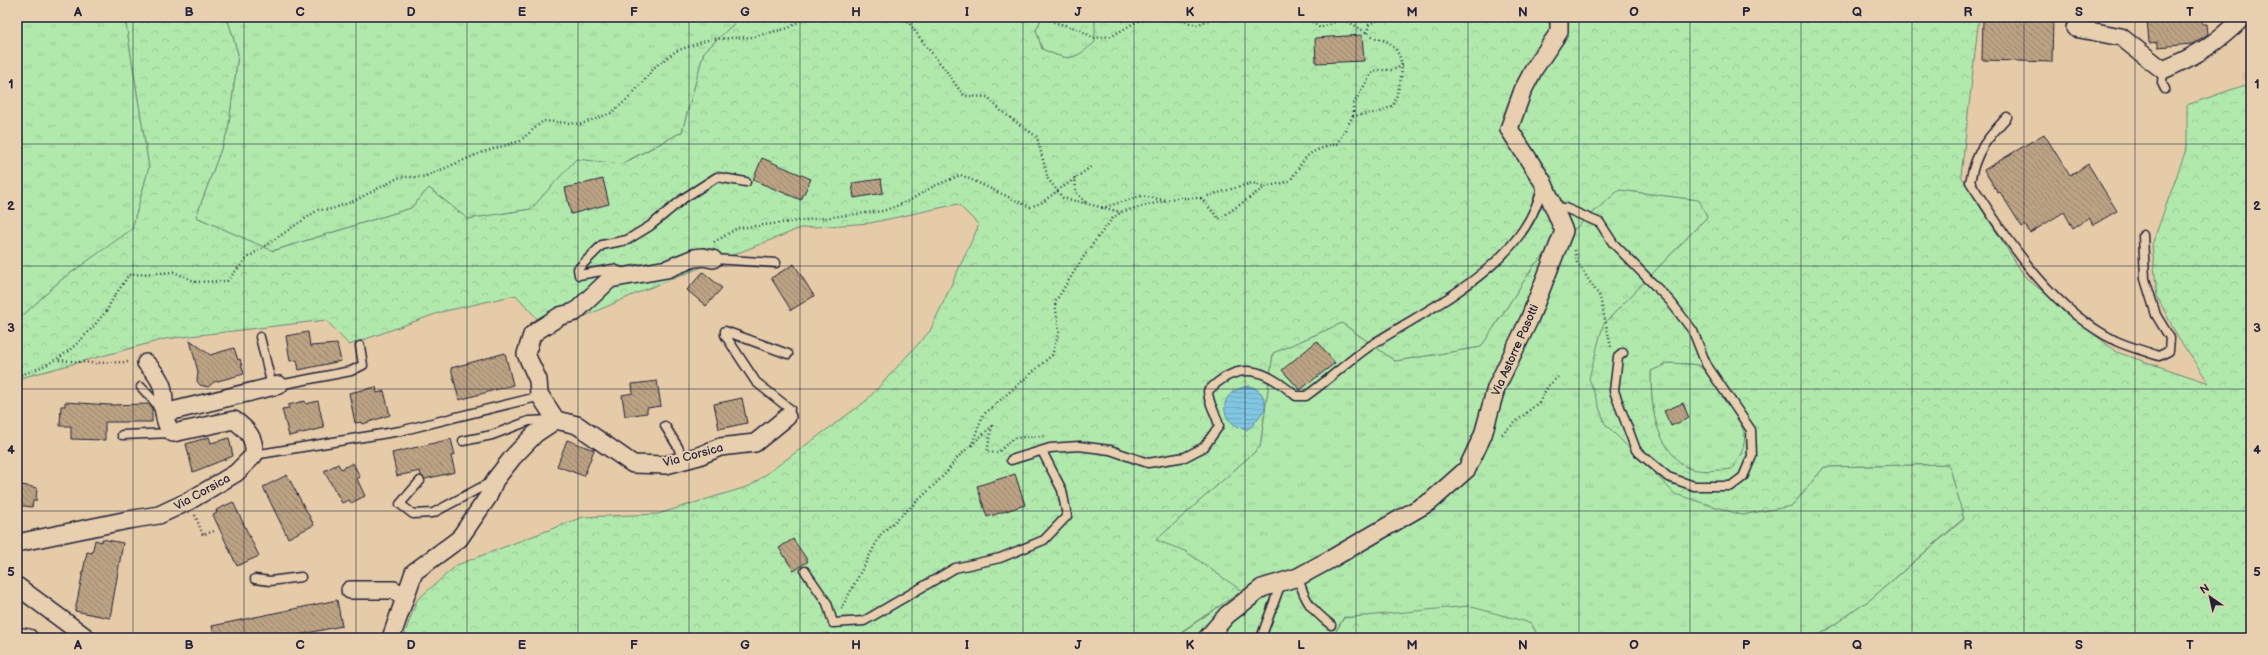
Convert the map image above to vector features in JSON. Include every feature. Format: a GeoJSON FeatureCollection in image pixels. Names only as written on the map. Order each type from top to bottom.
{"type":"FeatureCollection","features":[{"type":"Feature","properties":{"kind":"street","name":"Via Astorre Pasotti"},"geometry":{"type":"LineString","coordinates":[[1207,638],[1227,615],[1262,588],[1298,577],[1431,500],[1467,469],[1483,435],[1496,388],[1529,320],[1564,231],[1543,182],[1509,129],[1523,90],[1534,69],[1559,32],[1559,17]]}},
{"type":"Feature","properties":{"kind":"street"},"geometry":{"type":"LineString","coordinates":[[2075,28],[2121,37],[2162,70],[2192,58],[2223,38],[2243,17]]}},
{"type":"Feature","properties":{"kind":"street"},"geometry":{"type":"LineString","coordinates":[[392,638],[404,598],[414,572],[459,538],[488,497],[495,480],[513,457],[535,434],[556,420],[539,394],[538,380],[526,354],[532,335],[560,316],[575,312],[610,279],[667,269],[694,258],[703,257],[713,251]]}},
{"type":"Feature","properties":{"kind":"street"},"geometry":{"type":"LineString","coordinates":[[146,363],[158,375],[163,387],[167,423]]}},
{"type":"Feature","properties":{"kind":"street"},"geometry":{"type":"LineString","coordinates":[[167,423],[275,386]]}},
{"type":"Feature","properties":{"kind":"street","name":"Via Corsica"},"geometry":{"type":"LineString","coordinates":[[556,420],[577,425],[633,464],[666,465],[720,447],[755,443],[787,417]]}},
{"type":"Feature","properties":{"kind":"street"},"geometry":{"type":"LineString","coordinates":[[167,423],[234,420],[248,431],[255,443],[254,455]]}},
{"type":"Feature","properties":{"kind":"street","name":"Via Corsica"},"geometry":{"type":"LineString","coordinates":[[17,543],[159,515],[189,501],[236,473],[254,455]]}},
{"type":"Feature","properties":{"kind":"street"},"geometry":{"type":"LineString","coordinates":[[17,586],[87,638]]}},
{"type":"Feature","properties":{"kind":"street"},"geometry":{"type":"LineString","coordinates":[[350,590],[394,590],[404,598]]}},
{"type":"Feature","properties":{"kind":"street"},"geometry":{"type":"LineString","coordinates":[[17,636],[29,638]]}},
{"type":"Feature","properties":{"kind":"lane"},"geometry":{"type":"LineString","coordinates":[[2162,70],[2162,83],[2165,89]]}},
{"type":"Feature","properties":{"kind":"lane"},"geometry":{"type":"LineString","coordinates":[[2007,117],[1992,134],[1975,159],[1970,182],[2010,243],[2039,280],[2085,322],[2116,341],[2159,356],[2169,351],[2170,338],[2156,315],[2144,279],[2143,234]]}},
{"type":"Feature","properties":{"kind":"lane"},"geometry":{"type":"LineString","coordinates":[[631,275],[613,269],[579,275],[578,269],[602,245],[627,240],[650,226],[684,198],[717,176],[746,182]]}},
{"type":"Feature","properties":{"kind":"lane"},"geometry":{"type":"LineString","coordinates":[[1011,460],[1042,451],[1079,446],[1104,448],[1148,463],[1185,457],[1204,447],[1219,426],[1216,411],[1208,403],[1208,391],[1215,383],[1232,374],[1254,370],[1270,376],[1296,396],[1306,396],[1374,344],[1438,304],[1484,271],[1520,235],[1539,203],[1543,182]]}},
{"type":"Feature","properties":{"kind":"lane"},"geometry":{"type":"LineString","coordinates":[[1554,207],[1565,208],[1600,223],[1613,243],[1670,301],[1693,331],[1706,364],[1750,430],[1752,456],[1743,477],[1731,486],[1694,486],[1668,477],[1636,450],[1614,391],[1618,357],[1623,353]]}},
{"type":"Feature","properties":{"kind":"lane"},"geometry":{"type":"LineString","coordinates":[[713,251],[776,263]]}},
{"type":"Feature","properties":{"kind":"lane"},"geometry":{"type":"LineString","coordinates":[[787,417],[790,409],[756,382],[725,335],[725,331],[788,354]]}},
{"type":"Feature","properties":{"kind":"lane"},"geometry":{"type":"LineString","coordinates":[[260,337],[275,386],[351,371],[363,365],[360,346]]}},
{"type":"Feature","properties":{"kind":"lane"},"geometry":{"type":"LineString","coordinates":[[122,435],[167,423],[155,402],[141,387]]}},
{"type":"Feature","properties":{"kind":"lane"},"geometry":{"type":"LineString","coordinates":[[254,455],[400,431],[533,398]]}},
{"type":"Feature","properties":{"kind":"lane"},"geometry":{"type":"LineString","coordinates":[[463,442],[492,435],[529,421],[556,420]]}},
{"type":"Feature","properties":{"kind":"lane"},"geometry":{"type":"LineString","coordinates":[[665,426],[678,447],[683,460]]}},
{"type":"Feature","properties":{"kind":"lane"},"geometry":{"type":"LineString","coordinates":[[806,571],[826,603],[833,623],[864,621],[955,568],[1000,558],[1044,540],[1067,516],[1062,490],[1042,451]]}},
{"type":"Feature","properties":{"kind":"lane"},"geometry":{"type":"LineString","coordinates":[[420,481],[400,504],[413,514],[434,513],[495,480]]}},
{"type":"Feature","properties":{"kind":"lane"},"geometry":{"type":"LineString","coordinates":[[255,579],[270,581],[301,577]]}},
{"type":"Feature","properties":{"kind":"lane"},"geometry":{"type":"LineString","coordinates":[[1298,577],[1302,590],[1312,610],[1331,625]]}},
{"type":"Feature","properties":{"kind":"lane"},"geometry":{"type":"LineString","coordinates":[[1261,638],[1282,582]]}},
{"type":"Feature","properties":{"kind":"path"},"geometry":{"type":"LineString","coordinates":[[17,376],[58,360],[71,351],[108,309],[111,300],[124,285],[128,275],[174,272],[196,282],[210,283],[227,281],[247,258],[318,210],[332,208],[354,201],[400,177],[424,177],[483,152],[520,141],[543,121],[581,124],[611,114],[628,99],[656,66],[676,51],[711,39],[751,37],[788,28],[808,17]]}},
{"type":"Feature","properties":{"kind":"path"},"geometry":{"type":"LineString","coordinates":[[906,17],[916,34],[965,96],[988,97],[1001,111],[1037,137],[1048,179],[1062,198],[1121,212]]}},
{"type":"Feature","properties":{"kind":"path"},"geometry":{"type":"LineString","coordinates":[[1047,17],[1054,22],[1079,29],[1092,38],[1112,36],[1145,18],[1183,21],[1197,25],[1214,17]]}},
{"type":"Feature","properties":{"kind":"path"},"geometry":{"type":"LineString","coordinates":[[1246,17],[1252,17]]}},
{"type":"Feature","properties":{"kind":"path"},"geometry":{"type":"LineString","coordinates":[[1306,17],[1320,28],[1346,17]]}},
{"type":"Feature","properties":{"kind":"path"},"geometry":{"type":"LineString","coordinates":[[1367,32],[1368,25],[1383,17]]}},
{"type":"Feature","properties":{"kind":"path"},"geometry":{"type":"LineString","coordinates":[[1343,19],[1386,41],[1400,54],[1403,66],[1394,105],[1380,112],[1354,116]]}},
{"type":"Feature","properties":{"kind":"path"},"geometry":{"type":"LineString","coordinates":[[1201,198],[1219,219],[1265,187],[1290,181],[1309,153],[1316,149],[1338,144],[1354,116],[1353,105],[1371,74],[1376,70],[1392,70],[1403,66]]}},
{"type":"Feature","properties":{"kind":"path"},"geometry":{"type":"LineString","coordinates":[[713,251],[738,228],[883,211],[907,202],[934,186],[961,175],[1030,207],[1041,203],[1092,166]]}},
{"type":"Feature","properties":{"kind":"path"},"geometry":{"type":"LineString","coordinates":[[1075,177],[1076,192],[1086,204]]}},
{"type":"Feature","properties":{"kind":"path"},"geometry":{"type":"LineString","coordinates":[[971,446],[983,415],[1052,355],[1059,332],[1055,302],[1088,250],[1113,218],[1121,212],[1167,200],[1201,198],[1252,182],[1265,187]]}},
{"type":"Feature","properties":{"kind":"path"},"geometry":{"type":"LineString","coordinates":[[1102,208],[1141,196],[1167,200]]}},
{"type":"Feature","properties":{"kind":"path"},"geometry":{"type":"LineString","coordinates":[[1575,247],[1577,262],[1600,297],[1610,344]]}},
{"type":"Feature","properties":{"kind":"path"},"geometry":{"type":"LineString","coordinates":[[58,360],[92,363],[146,363]]}},
{"type":"Feature","properties":{"kind":"path"},"geometry":{"type":"LineString","coordinates":[[1500,435],[1540,402],[1548,386],[1558,377]]}},
{"type":"Feature","properties":{"kind":"path"},"geometry":{"type":"LineString","coordinates":[[833,623],[859,577],[880,534],[924,495],[957,458],[992,426],[987,452],[997,453],[1014,438],[1047,436]]}},
{"type":"Feature","properties":{"kind":"path"},"geometry":{"type":"LineString","coordinates":[[203,535],[214,531]]}},
{"type":"Feature","properties":{"kind":"shaded area"},"geometry":{"type":"Polygon","coordinates":[[[2251,69],[2251,92],[2242,75],[2251,69]]]}},
{"type":"Feature","properties":{"kind":"green space"},"geometry":{"type":"Polygon","coordinates":[[[17,17],[125,17],[149,167],[132,230],[61,280],[17,321],[17,17]]]}},
{"type":"Feature","properties":{"kind":"green space"},"geometry":{"type":"Polygon","coordinates":[[[125,17],[227,17],[238,54],[228,130],[196,217],[273,251],[411,208],[429,188],[468,219],[531,209],[576,159],[622,164],[682,132],[704,52],[741,17],[1042,17],[1036,30],[1042,49],[1058,56],[1070,58],[1081,53],[1095,42],[1095,17],[1979,17],[1961,176],[2025,277],[2116,352],[2209,383],[2177,336],[2157,296],[2152,245],[2187,147],[2187,105],[2245,85],[2251,108],[2251,638],[1815,638],[1871,599],[1964,519],[1949,464],[1824,467],[1792,506],[1741,515],[1675,494],[1605,424],[1589,378],[1603,325],[1707,217],[1699,200],[1619,190],[1535,264],[1481,347],[1395,361],[1342,323],[1273,353],[1260,447],[1156,540],[1185,551],[1242,591],[1182,631],[1184,638],[403,638],[417,600],[457,565],[583,517],[658,514],[750,486],[866,401],[930,331],[979,225],[958,204],[870,223],[801,228],[644,290],[549,332],[516,295],[441,312],[349,345],[326,320],[165,339],[17,379],[17,321],[61,280],[132,229],[149,167],[125,17]],[[1669,363],[1651,371],[1653,406],[1657,427],[1667,447],[1684,466],[1689,468],[1706,471],[1732,469],[1742,452],[1745,437],[1742,426],[1737,417],[1709,375],[1697,365],[1669,363]]]}},
{"type":"Feature","properties":{"kind":"green space"},"geometry":{"type":"Polygon","coordinates":[[[227,17],[741,17],[704,52],[682,132],[621,164],[576,160],[531,209],[468,219],[429,188],[411,208],[272,251],[196,217],[228,130],[238,54],[227,17]]]}},
{"type":"Feature","properties":{"kind":"green space"},"geometry":{"type":"Polygon","coordinates":[[[1042,17],[1095,17],[1096,42],[1088,49],[1070,58],[1058,56],[1042,49],[1036,30],[1042,17]]]}},
{"type":"Feature","properties":{"kind":"green space"},"geometry":{"type":"Polygon","coordinates":[[[1619,190],[1700,200],[1707,217],[1603,325],[1675,494],[1792,506],[1824,467],[1949,464],[1964,518],[1871,599],[1815,638],[1539,638],[1531,623],[1344,617],[1332,638],[1184,638],[1182,632],[1241,591],[1156,540],[1260,447],[1273,353],[1342,323],[1395,361],[1481,347],[1535,264],[1619,190]]]}},
{"type":"Feature","properties":{"kind":"green space"},"geometry":{"type":"Polygon","coordinates":[[[1669,363],[1697,365],[1709,375],[1737,417],[1742,426],[1745,437],[1742,452],[1732,469],[1710,471],[1694,470],[1677,461],[1668,451],[1657,426],[1654,412],[1651,371],[1669,363]]]}},
{"type":"Feature","properties":{"kind":"green space"},"geometry":{"type":"Polygon","coordinates":[[[1468,606],[1531,623],[1539,638],[1332,638],[1344,618],[1468,606]]]}},
{"type":"Feature","properties":{"kind":"water"},"geometry":{"type":"Polygon","coordinates":[[[1250,386],[1262,394],[1265,401],[1265,409],[1252,426],[1246,430],[1236,426],[1229,420],[1225,413],[1225,406],[1227,399],[1232,393],[1240,388],[1250,386]]]}},
{"type":"Feature","properties":{"kind":"building"},"geometry":{"type":"Polygon","coordinates":[[[1983,17],[2053,17],[2052,62],[1982,60],[1983,17]]]}},
{"type":"Feature","properties":{"kind":"building"},"geometry":{"type":"Polygon","coordinates":[[[2155,17],[2202,17],[2202,24],[2207,24],[2208,34],[2192,44],[2158,47],[2158,42],[2149,43],[2147,19],[2155,17]]]}},
{"type":"Feature","properties":{"kind":"building"},"geometry":{"type":"Polygon","coordinates":[[[1362,35],[1364,61],[1316,63],[1315,38],[1362,35]]]}},
{"type":"Feature","properties":{"kind":"building"},"geometry":{"type":"Polygon","coordinates":[[[2044,134],[2070,176],[2088,164],[2117,211],[2093,225],[2089,218],[2073,228],[2064,212],[2030,233],[2025,225],[2022,227],[1984,170],[2044,134]]]}},
{"type":"Feature","properties":{"kind":"building"},"geometry":{"type":"Polygon","coordinates":[[[762,158],[811,179],[801,200],[753,180],[762,158]]]}},
{"type":"Feature","properties":{"kind":"building"},"geometry":{"type":"Polygon","coordinates":[[[603,179],[609,204],[571,214],[565,188],[603,179]]]}},
{"type":"Feature","properties":{"kind":"building"},"geometry":{"type":"Polygon","coordinates":[[[881,179],[883,193],[854,198],[852,183],[881,179]]]}},
{"type":"Feature","properties":{"kind":"building"},"geometry":{"type":"Polygon","coordinates":[[[794,264],[814,296],[791,310],[771,278],[794,264]]]}},
{"type":"Feature","properties":{"kind":"building"},"geometry":{"type":"Polygon","coordinates":[[[703,272],[722,288],[706,306],[687,290],[703,272]]]}},
{"type":"Feature","properties":{"kind":"building"},"geometry":{"type":"Polygon","coordinates":[[[308,332],[310,346],[337,344],[341,361],[299,370],[297,360],[290,361],[286,336],[308,332]]]}},
{"type":"Feature","properties":{"kind":"building"},"geometry":{"type":"Polygon","coordinates":[[[190,340],[210,355],[234,348],[238,360],[240,359],[244,374],[214,382],[208,387],[200,385],[197,381],[198,372],[190,340]]]}},
{"type":"Feature","properties":{"kind":"building"},"geometry":{"type":"Polygon","coordinates":[[[1317,341],[1335,363],[1300,390],[1282,370],[1317,341]]]}},
{"type":"Feature","properties":{"kind":"building"},"geometry":{"type":"Polygon","coordinates":[[[505,353],[513,385],[459,400],[451,368],[505,353]]]}},
{"type":"Feature","properties":{"kind":"building"},"geometry":{"type":"Polygon","coordinates":[[[657,381],[661,406],[647,408],[647,413],[625,416],[622,395],[633,393],[632,384],[657,381]]]}},
{"type":"Feature","properties":{"kind":"building"},"geometry":{"type":"Polygon","coordinates":[[[376,387],[377,393],[384,391],[390,415],[363,424],[362,422],[355,423],[349,393],[376,387]]]}},
{"type":"Feature","properties":{"kind":"building"},"geometry":{"type":"Polygon","coordinates":[[[742,398],[747,423],[719,429],[714,404],[742,398]]]}},
{"type":"Feature","properties":{"kind":"building"},"geometry":{"type":"Polygon","coordinates":[[[305,401],[306,404],[318,401],[324,428],[289,436],[282,409],[289,408],[288,405],[305,401]]]}},
{"type":"Feature","properties":{"kind":"building"},"geometry":{"type":"Polygon","coordinates":[[[65,402],[109,405],[149,404],[152,408],[152,422],[105,422],[105,440],[71,439],[71,426],[60,426],[61,406],[65,406],[65,402]]]}},
{"type":"Feature","properties":{"kind":"building"},"geometry":{"type":"Polygon","coordinates":[[[1683,403],[1689,418],[1671,426],[1664,411],[1683,403]]]}},
{"type":"Feature","properties":{"kind":"building"},"geometry":{"type":"Polygon","coordinates":[[[209,437],[211,443],[229,438],[233,456],[193,472],[186,444],[209,437]]]}},
{"type":"Feature","properties":{"kind":"building"},"geometry":{"type":"Polygon","coordinates":[[[451,439],[455,455],[451,456],[455,472],[425,479],[421,476],[420,471],[397,476],[392,453],[451,439]]]}},
{"type":"Feature","properties":{"kind":"building"},"geometry":{"type":"Polygon","coordinates":[[[567,440],[594,450],[584,476],[557,466],[567,440]]]}},
{"type":"Feature","properties":{"kind":"building"},"geometry":{"type":"Polygon","coordinates":[[[353,463],[360,477],[357,479],[365,496],[351,503],[349,500],[342,503],[324,471],[338,464],[341,469],[353,463]]]}},
{"type":"Feature","properties":{"kind":"building"},"geometry":{"type":"Polygon","coordinates":[[[1015,474],[1025,505],[987,517],[977,486],[1015,474]]]}},
{"type":"Feature","properties":{"kind":"building"},"geometry":{"type":"Polygon","coordinates":[[[287,475],[314,525],[288,538],[263,487],[287,475]]]}},
{"type":"Feature","properties":{"kind":"building"},"geometry":{"type":"Polygon","coordinates":[[[17,484],[37,488],[36,501],[33,501],[32,507],[17,505],[17,484]]]}},
{"type":"Feature","properties":{"kind":"building"},"geometry":{"type":"Polygon","coordinates":[[[233,502],[259,556],[237,566],[213,515],[217,513],[216,510],[233,502]]]}},
{"type":"Feature","properties":{"kind":"building"},"geometry":{"type":"Polygon","coordinates":[[[102,539],[123,543],[110,618],[75,611],[87,552],[92,553],[95,540],[102,542],[102,539]]]}},
{"type":"Feature","properties":{"kind":"building"},"geometry":{"type":"Polygon","coordinates":[[[793,539],[808,561],[794,571],[779,548],[793,539]]]}},
{"type":"Feature","properties":{"kind":"building"},"geometry":{"type":"Polygon","coordinates":[[[337,600],[342,626],[283,638],[215,638],[212,626],[337,600]]]}}]}
